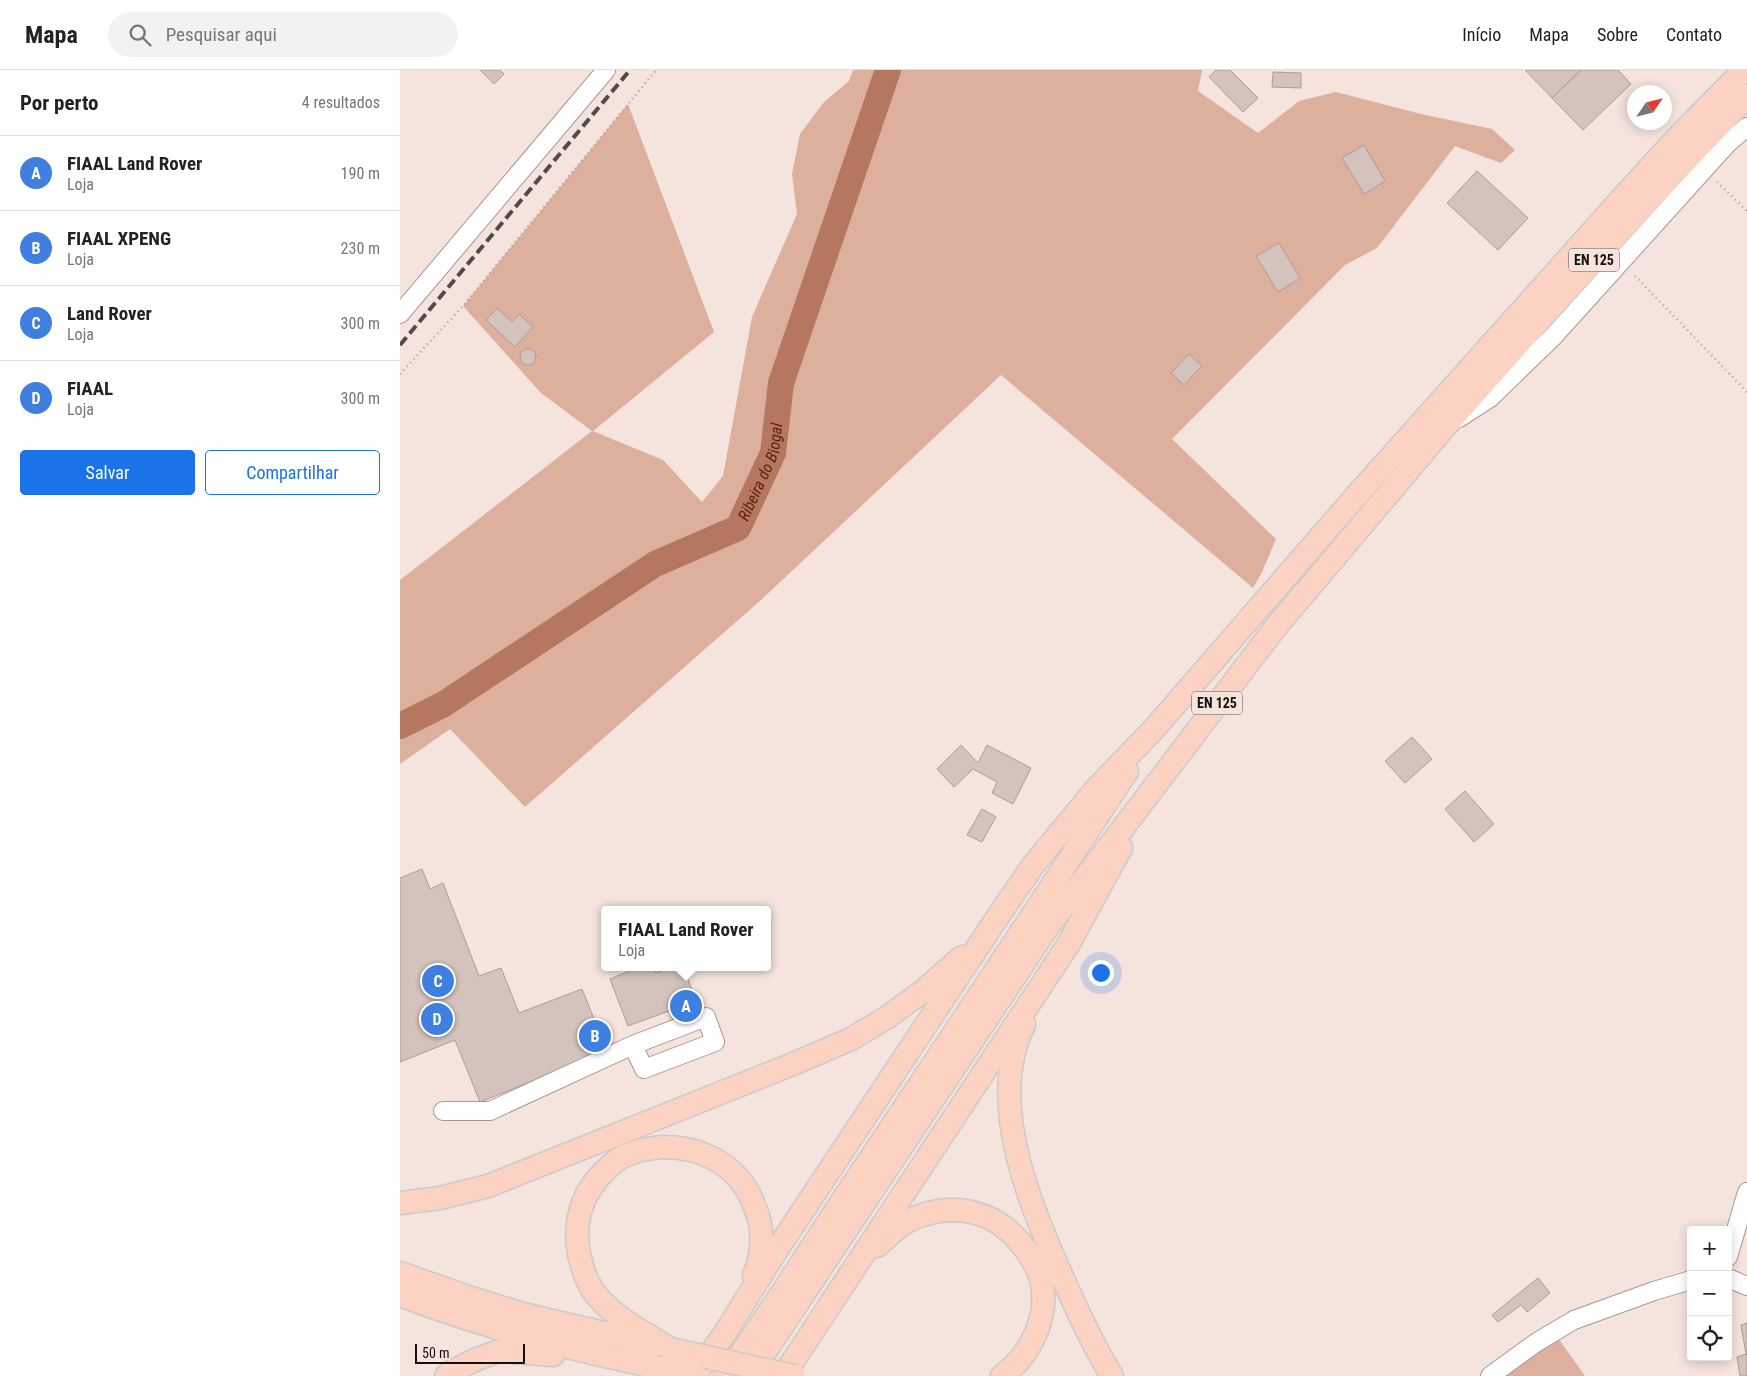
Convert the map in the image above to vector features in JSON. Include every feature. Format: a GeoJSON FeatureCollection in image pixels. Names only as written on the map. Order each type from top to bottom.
{"type":"FeatureCollection","features":[{"type":"Feature","properties":{"kind":"main road","name":"EN 125"},"geometry":{"type":"LineString","coordinates":[[1153,730],[1362,489],[1657,160],[1744,70]]}},
{"type":"Feature","properties":{"kind":"main road","name":"EN 125"},"geometry":{"type":"LineString","coordinates":[[1159,779],[1275,628],[1444,428],[1670,177],[1747,96]]}},
{"type":"Feature","properties":{"kind":"main road"},"geometry":{"type":"LineString","coordinates":[[400,1295],[496,1328],[695,1376],[1034,864],[1097,788],[1153,730]]}},
{"type":"Feature","properties":{"kind":"main road"},"geometry":{"type":"LineString","coordinates":[[725,1376],[752,1339],[1047,894],[1153,730]]}},
{"type":"Feature","properties":{"kind":"main road"},"geometry":{"type":"LineString","coordinates":[[1112,1376],[1095,1349],[1058,1268],[1030,1199],[1016,1154],[1010,1111],[1010,1070],[1019,1034],[1159,779]]}},
{"type":"Feature","properties":{"kind":"main road"},"geometry":{"type":"LineString","coordinates":[[749,1376],[1047,928],[1159,779]]}},
{"type":"Feature","properties":{"kind":"main road"},"geometry":{"type":"LineString","coordinates":[[400,1203],[440,1198],[488,1186],[851,1039],[886,1018],[922,992],[975,944],[1000,916]]}},
{"type":"Feature","properties":{"kind":"main road"},"geometry":{"type":"LineString","coordinates":[[783,1376],[1068,945]]}},
{"type":"Feature","properties":{"kind":"main road"},"geometry":{"type":"LineString","coordinates":[[670,1349],[613,1313],[596,1294],[582,1268],[576,1240],[578,1217],[586,1193],[603,1173],[620,1158],[644,1149],[670,1146],[696,1150],[718,1160],[738,1177],[751,1198],[760,1223],[761,1250],[756,1272],[725,1333]]}},
{"type":"Feature","properties":{"kind":"main road"},"geometry":{"type":"LineString","coordinates":[[847,1280],[891,1233],[909,1221],[922,1216],[951,1210],[979,1213],[1000,1223],[1016,1237],[1030,1256],[1041,1279],[1042,1302],[1039,1327],[1028,1350],[1015,1367],[1002,1376]]}},
{"type":"Feature","properties":{"kind":"main road"},"geometry":{"type":"LineString","coordinates":[[400,1273],[523,1314],[794,1376]]}},
{"type":"Feature","properties":{"kind":"main road"},"geometry":{"type":"LineString","coordinates":[[446,1376],[477,1359],[499,1350],[614,1358]]}},
{"type":"Feature","properties":{"kind":"street"},"geometry":{"type":"LineString","coordinates":[[400,314],[606,70]]}},
{"type":"Feature","properties":{"kind":"street"},"geometry":{"type":"LineString","coordinates":[[1444,428],[1490,398],[1553,337],[1728,142],[1747,127]]}},
{"type":"Feature","properties":{"kind":"street"},"geometry":{"type":"LineString","coordinates":[[443,1112],[490,1111],[625,1048]]}},
{"type":"Feature","properties":{"kind":"street"},"geometry":{"type":"LineString","coordinates":[[1732,1243],[1747,1192]]}},
{"type":"Feature","properties":{"kind":"street"},"geometry":{"type":"LineString","coordinates":[[1732,1280],[1747,1286]]}},
{"type":"Feature","properties":{"kind":"street"},"geometry":{"type":"LineString","coordinates":[[1490,1376],[1537,1342],[1574,1320],[1687,1281]]}},
{"type":"Feature","properties":{"kind":"path"},"geometry":{"type":"LineString","coordinates":[[400,374],[464,306],[656,70]]}},
{"type":"Feature","properties":{"kind":"path"},"geometry":{"type":"LineString","coordinates":[[1717,182],[1747,211]]}},
{"type":"Feature","properties":{"kind":"path"},"geometry":{"type":"LineString","coordinates":[[1635,276],[1747,392]]}},
{"type":"Feature","properties":{"kind":"shaded area"},"geometry":{"type":"Polygon","coordinates":[[[853,70],[1202,70],[1198,91],[1258,133],[1299,101],[1336,92],[1421,114],[1492,129],[1515,150],[1501,163],[1455,146],[1377,248],[1345,265],[1172,439],[1276,539],[1253,588],[1001,375],[761,600],[525,807],[450,729],[400,764],[400,580],[592,431],[541,393],[463,306],[628,104],[714,332],[593,431],[663,460],[702,502],[723,476],[752,317],[797,214],[792,174],[800,134],[824,102],[849,81],[853,70]]]}},
{"type":"Feature","properties":{"kind":"shaded area"},"geometry":{"type":"Polygon","coordinates":[[[1558,1338],[1585,1376],[1503,1376],[1558,1338]]]}},
{"type":"Feature","properties":{"kind":"building"},"geometry":{"type":"Polygon","coordinates":[[[480,70],[500,70],[504,74],[494,84],[480,70]]]}},
{"type":"Feature","properties":{"kind":"building"},"geometry":{"type":"Polygon","coordinates":[[[1216,70],[1230,70],[1258,98],[1243,112],[1209,77],[1216,70]]]}},
{"type":"Feature","properties":{"kind":"building"},"geometry":{"type":"Polygon","coordinates":[[[1525,70],[1581,70],[1552,98],[1525,70]]]}},
{"type":"Feature","properties":{"kind":"building"},"geometry":{"type":"Polygon","coordinates":[[[1581,70],[1618,70],[1631,84],[1627,85],[1627,88],[1583,130],[1552,98],[1581,70]]]}},
{"type":"Feature","properties":{"kind":"building"},"geometry":{"type":"Polygon","coordinates":[[[1273,72],[1301,73],[1301,88],[1272,87],[1273,72]]]}},
{"type":"Feature","properties":{"kind":"building"},"geometry":{"type":"Polygon","coordinates":[[[1364,145],[1385,181],[1364,194],[1342,158],[1364,145]]]}},
{"type":"Feature","properties":{"kind":"building"},"geometry":{"type":"Polygon","coordinates":[[[1477,171],[1528,218],[1498,250],[1447,203],[1477,171]]]}},
{"type":"Feature","properties":{"kind":"building"},"geometry":{"type":"Polygon","coordinates":[[[1279,243],[1300,278],[1278,292],[1256,256],[1279,243]]]}},
{"type":"Feature","properties":{"kind":"building"},"geometry":{"type":"Polygon","coordinates":[[[497,308],[512,322],[519,314],[533,327],[515,347],[486,320],[497,308]]]}},
{"type":"Feature","properties":{"kind":"building"},"geometry":{"type":"Polygon","coordinates":[[[525,349],[531,349],[536,354],[534,363],[525,365],[520,360],[520,354],[525,349]]]}},
{"type":"Feature","properties":{"kind":"building"},"geometry":{"type":"Polygon","coordinates":[[[1189,354],[1202,366],[1184,385],[1171,373],[1189,354]]]}},
{"type":"Feature","properties":{"kind":"building"},"geometry":{"type":"Polygon","coordinates":[[[1412,737],[1432,759],[1405,783],[1385,761],[1412,737]]]}},
{"type":"Feature","properties":{"kind":"building"},"geometry":{"type":"Polygon","coordinates":[[[961,745],[978,763],[987,745],[1031,768],[1013,804],[992,793],[997,782],[973,769],[954,787],[937,769],[961,745]]]}},
{"type":"Feature","properties":{"kind":"building"},"geometry":{"type":"Polygon","coordinates":[[[1465,791],[1494,824],[1474,842],[1445,809],[1465,791]]]}},
{"type":"Feature","properties":{"kind":"building"},"geometry":{"type":"Polygon","coordinates":[[[982,809],[996,817],[982,842],[967,835],[982,809]]]}},
{"type":"Feature","properties":{"kind":"building"},"geometry":{"type":"Polygon","coordinates":[[[422,869],[430,889],[443,883],[479,976],[501,968],[519,1013],[582,989],[607,1051],[480,1102],[455,1040],[400,1062],[400,878],[422,869]]]}},
{"type":"Feature","properties":{"kind":"building"},"geometry":{"type":"Polygon","coordinates":[[[629,971],[655,971],[656,973],[661,971],[685,971],[700,1010],[673,1020],[669,1011],[628,1026],[610,979],[629,971]]]}},
{"type":"Feature","properties":{"kind":"building"},"geometry":{"type":"Polygon","coordinates":[[[1538,1278],[1550,1293],[1527,1312],[1521,1305],[1498,1322],[1492,1315],[1538,1278]]]}},
{"type":"Feature","properties":{"kind":"building"},"geometry":{"type":"Polygon","coordinates":[[[1747,1323],[1747,1376],[1740,1376],[1737,1357],[1746,1354],[1741,1325],[1747,1323]]]}},
{"type":"Feature","properties":{"kind":"waterway","name":"Ribeira do Biogal"},"geometry":{"type":"LineString","coordinates":[[400,726],[444,704],[655,564],[738,528],[773,453],[781,383],[888,70]]}},
{"type":"Feature","properties":{"kind":"railway"},"geometry":{"type":"LineString","coordinates":[[400,345],[630,70]]}},
{"type":"Feature","properties":{"kind":"place","name":"Land Rover"},"geometry":{"type":"Point","coordinates":[438,981]}},
{"type":"Feature","properties":{"kind":"place","name":"FIAAL Land Rover"},"geometry":{"type":"Point","coordinates":[686,1006]}},
{"type":"Feature","properties":{"kind":"place","name":"FIAAL"},"geometry":{"type":"Point","coordinates":[437,1019]}},
{"type":"Feature","properties":{"kind":"place","name":"FIAAL XPENG"},"geometry":{"type":"Point","coordinates":[595,1036]}}]}
